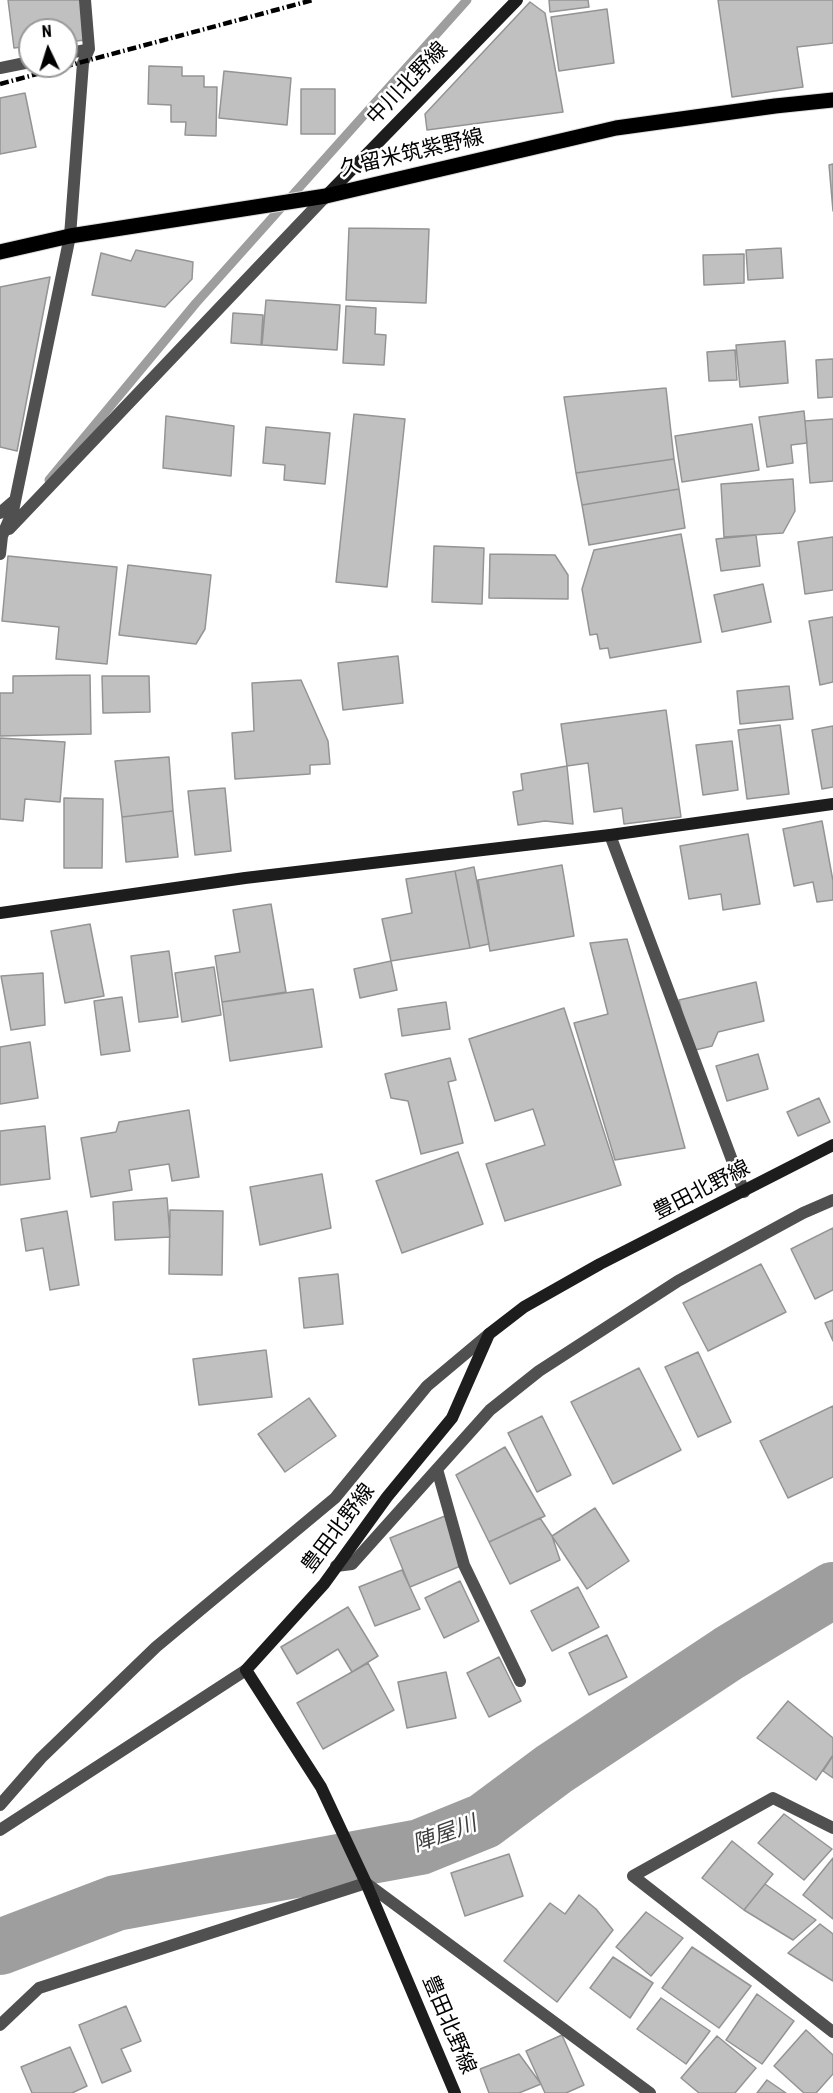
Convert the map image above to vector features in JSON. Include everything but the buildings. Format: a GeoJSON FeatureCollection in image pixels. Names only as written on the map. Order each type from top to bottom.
{"type":"FeatureCollection","features":[{"type":"Feature","properties":{"kind":"main road","name":"中川北野線"},"geometry":{"type":"LineString","coordinates":[[327,196],[517,0]]}},
{"type":"Feature","properties":{"kind":"main road","name":"久留米筑紫野線"},"geometry":{"type":"LineString","coordinates":[[0,252],[70,236],[327,196],[616,128],[833,100]]}},
{"type":"Feature","properties":{"kind":"main road"},"geometry":{"type":"LineString","coordinates":[[0,913],[245,878],[610,835],[833,804]]}},
{"type":"Feature","properties":{"kind":"main road","name":"豊田北野線"},"geometry":{"type":"LineString","coordinates":[[455,2093],[366,1883],[321,1787],[246,1670],[324,1584],[387,1497],[452,1418],[489,1334],[524,1307],[600,1264],[833,1145]]}},
{"type":"Feature","properties":{"kind":"street"},"geometry":{"type":"LineString","coordinates":[[0,554],[2,536],[70,236],[83,63],[89,49],[85,0]]}},
{"type":"Feature","properties":{"kind":"street"},"geometry":{"type":"LineString","coordinates":[[78,51],[89,49]]}},
{"type":"Feature","properties":{"kind":"street"},"geometry":{"type":"LineString","coordinates":[[0,69],[18,65]]}},
{"type":"Feature","properties":{"kind":"street"},"geometry":{"type":"LineString","coordinates":[[2,536],[327,196]]}},
{"type":"Feature","properties":{"kind":"street"},"geometry":{"type":"LineString","coordinates":[[610,835],[744,1192]]}},
{"type":"Feature","properties":{"kind":"street"},"geometry":{"type":"LineString","coordinates":[[336,1566],[352,1564],[490,1410],[539,1371],[678,1281],[803,1213],[833,1200]]}},
{"type":"Feature","properties":{"kind":"street"},"geometry":{"type":"LineString","coordinates":[[0,1805],[41,1758],[156,1647],[335,1498],[427,1386],[489,1334]]}},
{"type":"Feature","properties":{"kind":"street"},"geometry":{"type":"LineString","coordinates":[[437,1469],[464,1565],[520,1681]]}},
{"type":"Feature","properties":{"kind":"street"},"geometry":{"type":"LineString","coordinates":[[0,1830],[246,1670]]}},
{"type":"Feature","properties":{"kind":"street"},"geometry":{"type":"LineString","coordinates":[[833,1827],[773,1797],[633,1876],[833,2032]]}},
{"type":"Feature","properties":{"kind":"street"},"geometry":{"type":"LineString","coordinates":[[0,2025],[39,1988],[366,1883],[650,2093]]}},
{"type":"Feature","properties":{"kind":"waterway"},"geometry":{"type":"LineString","coordinates":[[49,480],[196,303],[467,0]]}},
{"type":"Feature","properties":{"kind":"waterway","name":"陣屋川"},"geometry":{"type":"LineString","coordinates":[[0,1947],[116,1903],[420,1847],[484,1821],[554,1769],[729,1653],[833,1590]]}},
{"type":"Feature","properties":{"kind":"railway"},"geometry":{"type":"LineString","coordinates":[[0,84],[313,0]]}}]}
